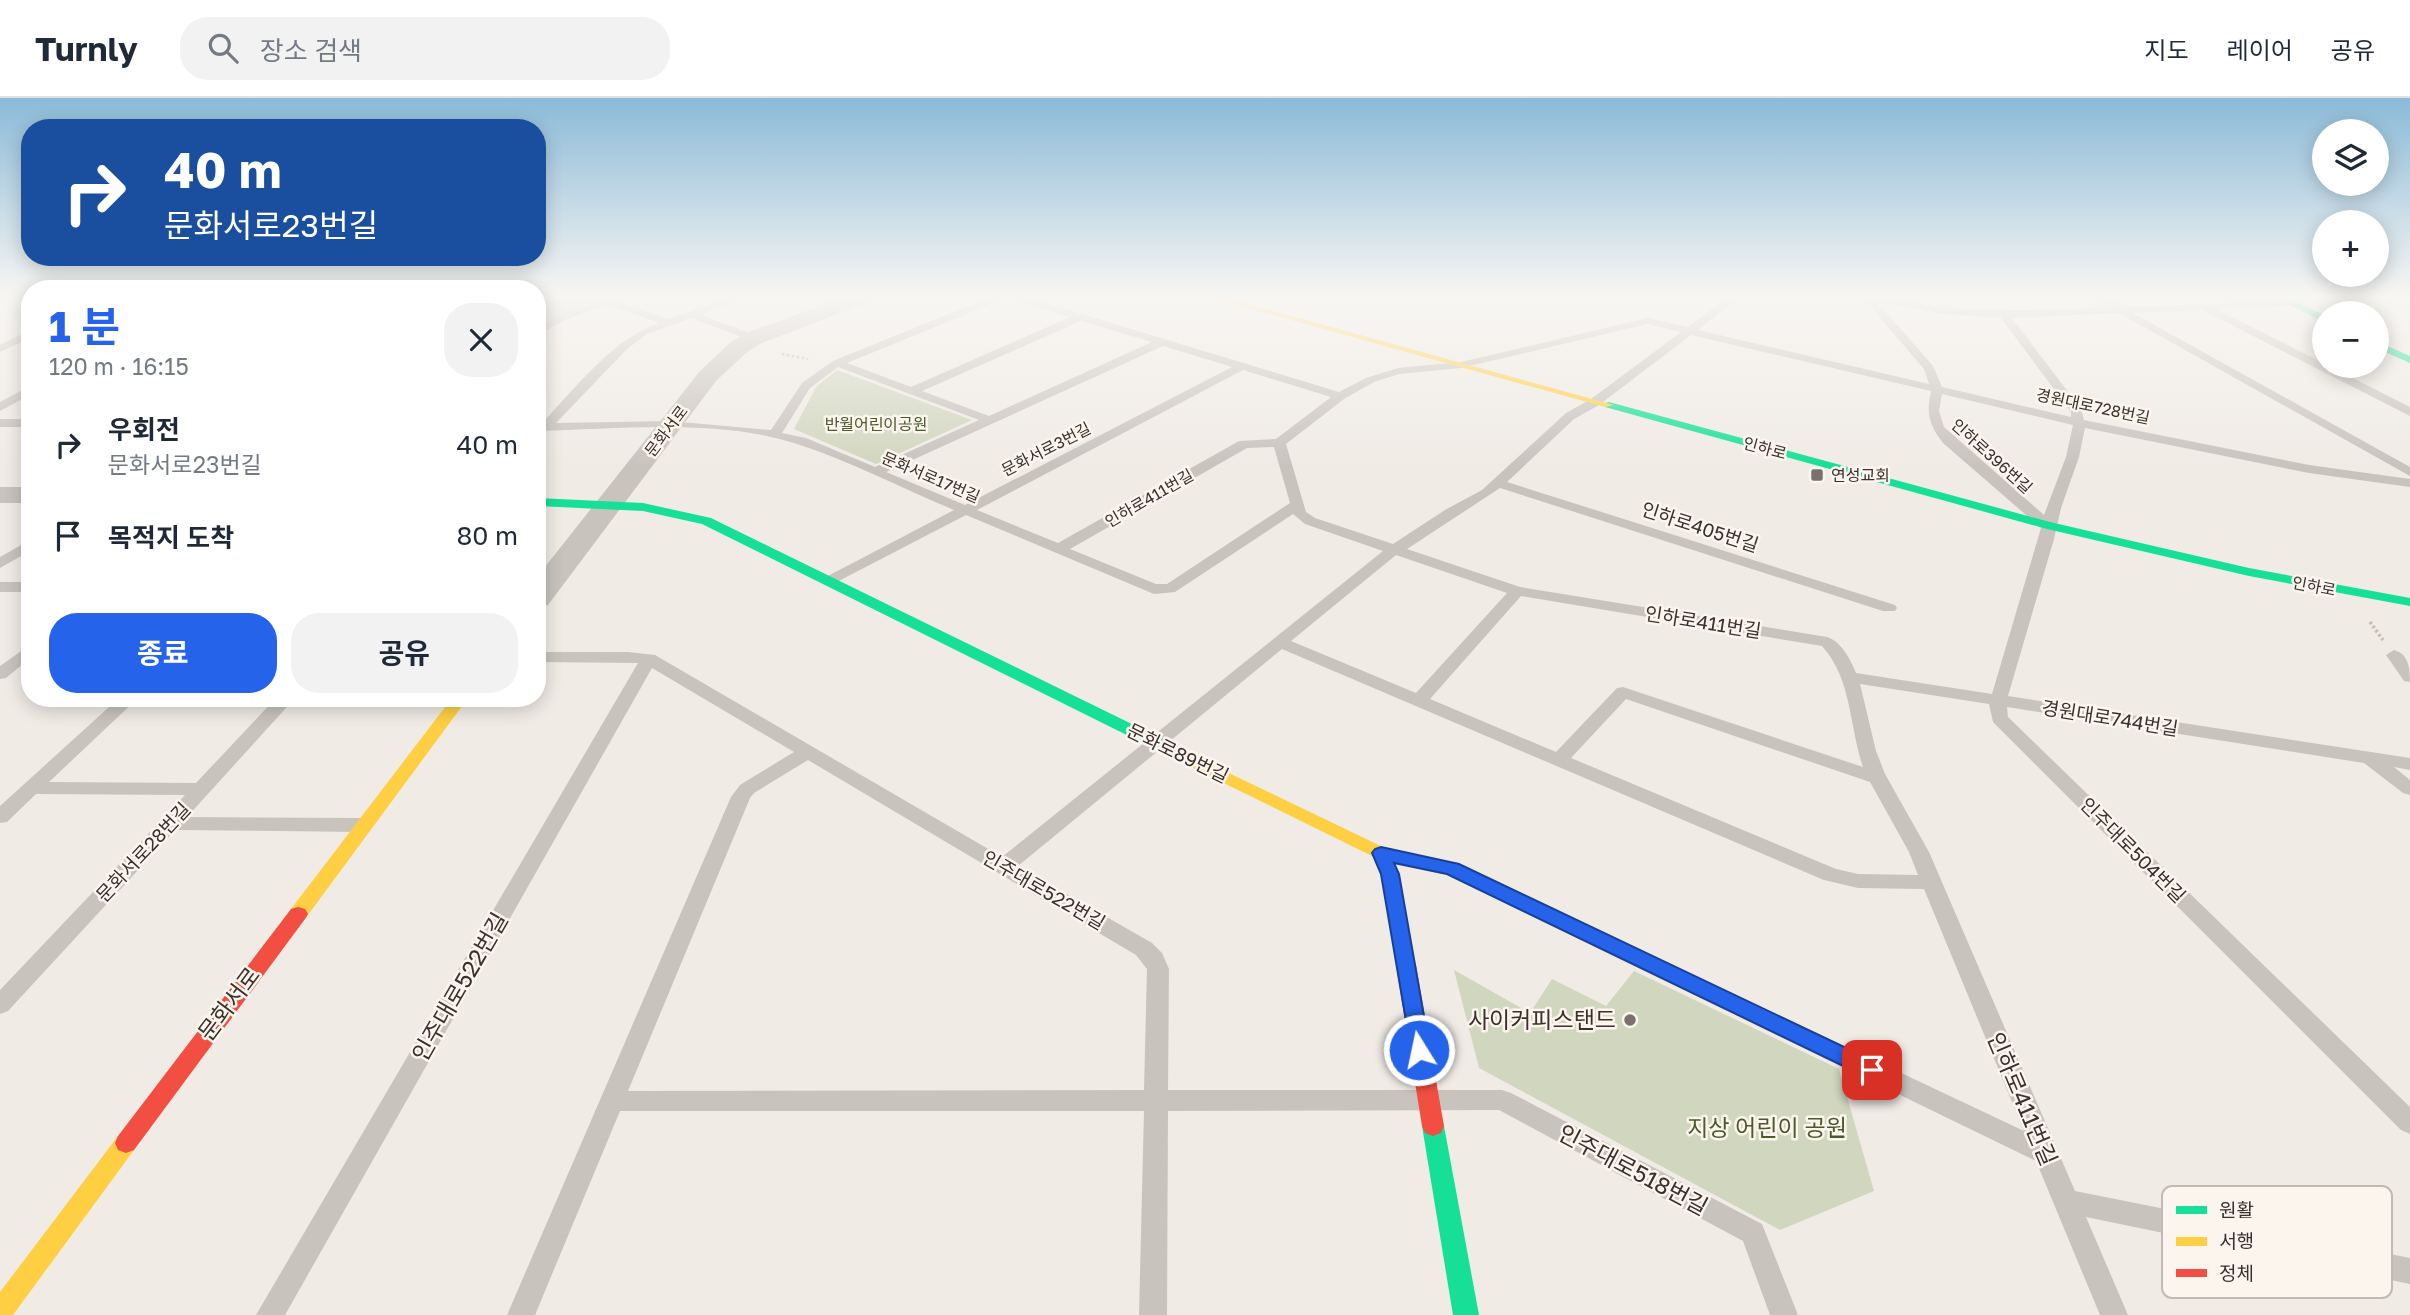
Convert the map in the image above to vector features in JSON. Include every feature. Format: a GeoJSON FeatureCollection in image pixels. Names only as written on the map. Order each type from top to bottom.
{"type":"FeatureCollection","features":[{"type":"Feature","properties":{"kind":"street","name":"문화서로"},"geometry":{"type":"LineString","coordinates":[[546,586],[708,376],[736,352]]}},
{"type":"Feature","properties":{"kind":"street","name":"인하로"},"geometry":{"type":"LineString","coordinates":[[1413,352],[2048,525],[2249,572],[2410,602]]}},
{"type":"Feature","properties":{"kind":"street"},"geometry":{"type":"LineString","coordinates":[[2393,352],[2410,360]]}},
{"type":"Feature","properties":{"kind":"street"},"geometry":{"type":"LineString","coordinates":[[0,495],[21,495]]}},
{"type":"Feature","properties":{"kind":"street","name":"문화로89번길"},"geometry":{"type":"LineString","coordinates":[[546,502],[610,503],[675,511],[705,521],[1381,853]]}},
{"type":"Feature","properties":{"kind":"street","name":"문화서로"},"geometry":{"type":"LineString","coordinates":[[0,1312],[453,707]]}},
{"type":"Feature","properties":{"kind":"street"},"geometry":{"type":"LineString","coordinates":[[1381,853],[1390,874],[1466,1315]]}},
{"type":"Feature","properties":{"kind":"lane"},"geometry":{"type":"LineString","coordinates":[[546,422],[619,352]]}},
{"type":"Feature","properties":{"kind":"lane"},"geometry":{"type":"LineString","coordinates":[[775,434],[806,386],[837,363],[865,352]]}},
{"type":"Feature","properties":{"kind":"lane"},"geometry":{"type":"LineString","coordinates":[[911,391],[1001,352]]}},
{"type":"Feature","properties":{"kind":"lane"},"geometry":{"type":"LineString","coordinates":[[876,472],[1140,352]]}},
{"type":"Feature","properties":{"kind":"lane"},"geometry":{"type":"LineString","coordinates":[[1195,352],[1340,396]]}},
{"type":"Feature","properties":{"kind":"lane","name":"경원대로728번길"},"geometry":{"type":"LineString","coordinates":[[1461,365],[1517,352]]}},
{"type":"Feature","properties":{"kind":"lane"},"geometry":{"type":"LineString","coordinates":[[1004,866],[1392,551],[1416,538],[1450,513],[1488,493],[1570,416],[1595,402],[1661,352]]}},
{"type":"Feature","properties":{"kind":"lane","name":"경원대로728번길"},"geometry":{"type":"LineString","coordinates":[[1781,352],[2081,423],[2309,469],[2410,482]]}},
{"type":"Feature","properties":{"kind":"lane","name":"인하로396번길"},"geometry":{"type":"LineString","coordinates":[[1916,352],[1929,368],[1937,389],[1933,411],[1938,428],[1948,440],[2048,525]]}},
{"type":"Feature","properties":{"kind":"lane"},"geometry":{"type":"LineString","coordinates":[[1998,701],[2047,538],[2048,525],[2081,423],[2077,412],[2032,352]]}},
{"type":"Feature","properties":{"kind":"lane"},"geometry":{"type":"LineString","coordinates":[[2195,352],[2410,472]]}},
{"type":"Feature","properties":{"kind":"lane"},"geometry":{"type":"LineString","coordinates":[[2292,352],[2410,412]]}},
{"type":"Feature","properties":{"kind":"lane"},"geometry":{"type":"LineString","coordinates":[[837,363],[989,420]]}},
{"type":"Feature","properties":{"kind":"lane"},"geometry":{"type":"LineString","coordinates":[[1297,505],[1279,443],[1340,396],[1370,380],[1398,371],[1461,365]]}},
{"type":"Feature","properties":{"kind":"lane","name":"문화서로3번길"},"geometry":{"type":"LineString","coordinates":[[829,581],[1242,366]]}},
{"type":"Feature","properties":{"kind":"lane"},"geometry":{"type":"LineString","coordinates":[[0,407],[21,395]]}},
{"type":"Feature","properties":{"kind":"lane"},"geometry":{"type":"LineString","coordinates":[[0,423],[21,424]]}},
{"type":"Feature","properties":{"kind":"lane","name":"문화서로17번길"},"geometry":{"type":"LineString","coordinates":[[546,427],[715,427],[775,434],[801,441],[1154,589],[1170,589],[1297,505]]}},
{"type":"Feature","properties":{"kind":"lane","name":"인하로411번길"},"geometry":{"type":"LineString","coordinates":[[1059,550],[1244,444],[1279,443]]}},
{"type":"Feature","properties":{"kind":"lane","name":"인하로405번길"},"geometry":{"type":"LineString","coordinates":[[1498,483],[1889,608]]}},
{"type":"Feature","properties":{"kind":"lane","name":"인하로411번길"},"geometry":{"type":"LineString","coordinates":[[1297,505],[1300,514],[1310,521],[1392,551],[1517,591],[1827,642],[1835,649],[1851,677],[1867,753],[1891,809],[1919,852],[2114,1315]]}},
{"type":"Feature","properties":{"kind":"lane"},"geometry":{"type":"LineString","coordinates":[[0,564],[21,550]]}},
{"type":"Feature","properties":{"kind":"lane"},"geometry":{"type":"LineString","coordinates":[[0,587],[21,587]]}},
{"type":"Feature","properties":{"kind":"lane"},"geometry":{"type":"LineString","coordinates":[[1419,701],[1517,591]]}},
{"type":"Feature","properties":{"kind":"lane"},"geometry":{"type":"LineString","coordinates":[[1280,642],[1831,875],[1857,881],[1930,882]]}},
{"type":"Feature","properties":{"kind":"lane"},"geometry":{"type":"LineString","coordinates":[[2394,655],[2410,677]]}},
{"type":"Feature","properties":{"kind":"lane"},"geometry":{"type":"LineString","coordinates":[[0,674],[21,657]]}},
{"type":"Feature","properties":{"kind":"lane","name":"인주대로522번길"},"geometry":{"type":"LineString","coordinates":[[546,657],[649,659],[1144,948],[1154,959],[1158,969],[1153,1315]]}},
{"type":"Feature","properties":{"kind":"lane","name":"인주대로522번길"},"geometry":{"type":"LineString","coordinates":[[270,1315],[649,659]]}},
{"type":"Feature","properties":{"kind":"lane","name":"경원대로744번길"},"geometry":{"type":"LineString","coordinates":[[1851,677],[2410,764]]}},
{"type":"Feature","properties":{"kind":"lane"},"geometry":{"type":"LineString","coordinates":[[1559,760],[1623,692],[1878,778]]}},
{"type":"Feature","properties":{"kind":"lane","name":"인주대로504번길"},"geometry":{"type":"LineString","coordinates":[[1998,701],[1999,718],[2410,1123]]}},
{"type":"Feature","properties":{"kind":"lane"},"geometry":{"type":"LineString","coordinates":[[0,817],[120,707]]}},
{"type":"Feature","properties":{"kind":"lane","name":"문화서로28번길"},"geometry":{"type":"LineString","coordinates":[[0,1005],[278,707]]}},
{"type":"Feature","properties":{"kind":"lane"},"geometry":{"type":"LineString","coordinates":[[522,1315],[741,797],[747,789],[808,752]]}},
{"type":"Feature","properties":{"kind":"lane","name":"경원대로744번길"},"geometry":{"type":"LineString","coordinates":[[2370,758],[2410,789]]}},
{"type":"Feature","properties":{"kind":"lane"},"geometry":{"type":"LineString","coordinates":[[32,788],[201,789]]}},
{"type":"Feature","properties":{"kind":"lane"},"geometry":{"type":"LineString","coordinates":[[170,823],[363,825]]}},
{"type":"Feature","properties":{"kind":"lane"},"geometry":{"type":"LineString","coordinates":[[1381,853],[1452,869],[2045,1153]]}},
{"type":"Feature","properties":{"kind":"lane"},"geometry":{"type":"LineString","coordinates":[[612,1101],[1156,1100]]}},
{"type":"Feature","properties":{"kind":"lane","name":"인주대로518번길"},"geometry":{"type":"LineString","coordinates":[[1156,1100],[1502,1100],[1753,1233],[1784,1315]]}},
{"type":"Feature","properties":{"kind":"lane"},"geometry":{"type":"LineString","coordinates":[[2066,1201],[2162,1221]]}},
{"type":"Feature","properties":{"kind":"lane"},"geometry":{"type":"LineString","coordinates":[[2392,1267],[2410,1271]]}},
{"type":"Feature","properties":{"kind":"path"},"geometry":{"type":"LineString","coordinates":[[789,352],[837,363]]}},
{"type":"Feature","properties":{"kind":"green space","name":"반월어린이공원"},"geometry":{"type":"Polygon","coordinates":[[[837,370],[972,420],[876,464],[794,429],[816,387],[837,370]]]}},
{"type":"Feature","properties":{"kind":"green space","name":"지상 어린이 공원"},"geometry":{"type":"Polygon","coordinates":[[[1454,970],[1530,1013],[1552,979],[1606,1006],[1634,971],[1839,1069],[1874,1191],[1780,1230],[1479,1068],[1454,970]]]}},
{"type":"Feature","properties":{"kind":"traffic: fast"},"geometry":{"type":"LineString","coordinates":[[2393,352],[2410,360]]}},
{"type":"Feature","properties":{"kind":"traffic: fast"},"geometry":{"type":"LineString","coordinates":[[1609,405],[2047,525],[2249,572],[2410,602]]}},
{"type":"Feature","properties":{"kind":"traffic: fast"},"geometry":{"type":"LineString","coordinates":[[546,502],[643,507],[706,521],[1187,758]]}},
{"type":"Feature","properties":{"kind":"traffic: fast"},"geometry":{"type":"LineString","coordinates":[[1433,1126],[1466,1315]]}},
{"type":"Feature","properties":{"kind":"traffic: slow"},"geometry":{"type":"LineString","coordinates":[[1414,352],[1609,405]]}},
{"type":"Feature","properties":{"kind":"traffic: slow"},"geometry":{"type":"LineString","coordinates":[[298,914],[453,707]]}},
{"type":"Feature","properties":{"kind":"traffic: slow"},"geometry":{"type":"LineString","coordinates":[[1187,758],[1381,853],[1390,874],[1406,965]]}},
{"type":"Feature","properties":{"kind":"traffic: slow"},"geometry":{"type":"LineString","coordinates":[[0,1312],[126,1143]]}},
{"type":"Feature","properties":{"kind":"traffic: jam"},"geometry":{"type":"LineString","coordinates":[[126,1143],[298,914]]}},
{"type":"Feature","properties":{"kind":"traffic: jam"},"geometry":{"type":"LineString","coordinates":[[1406,965],[1433,1126]]}},
{"type":"Feature","properties":{"kind":"place","name":"연성교회"},"geometry":{"type":"Point","coordinates":[1817,475]}},
{"type":"Feature","properties":{"kind":"place","name":"사이커피스탠드"},"geometry":{"type":"Point","coordinates":[1630,1020]}},
{"type":"Feature","properties":{"kind":"route"},"geometry":{"type":"LineString","coordinates":[[1419,1050],[1390,874],[1381,853],[1452,869],[1872,1070]]}}]}
